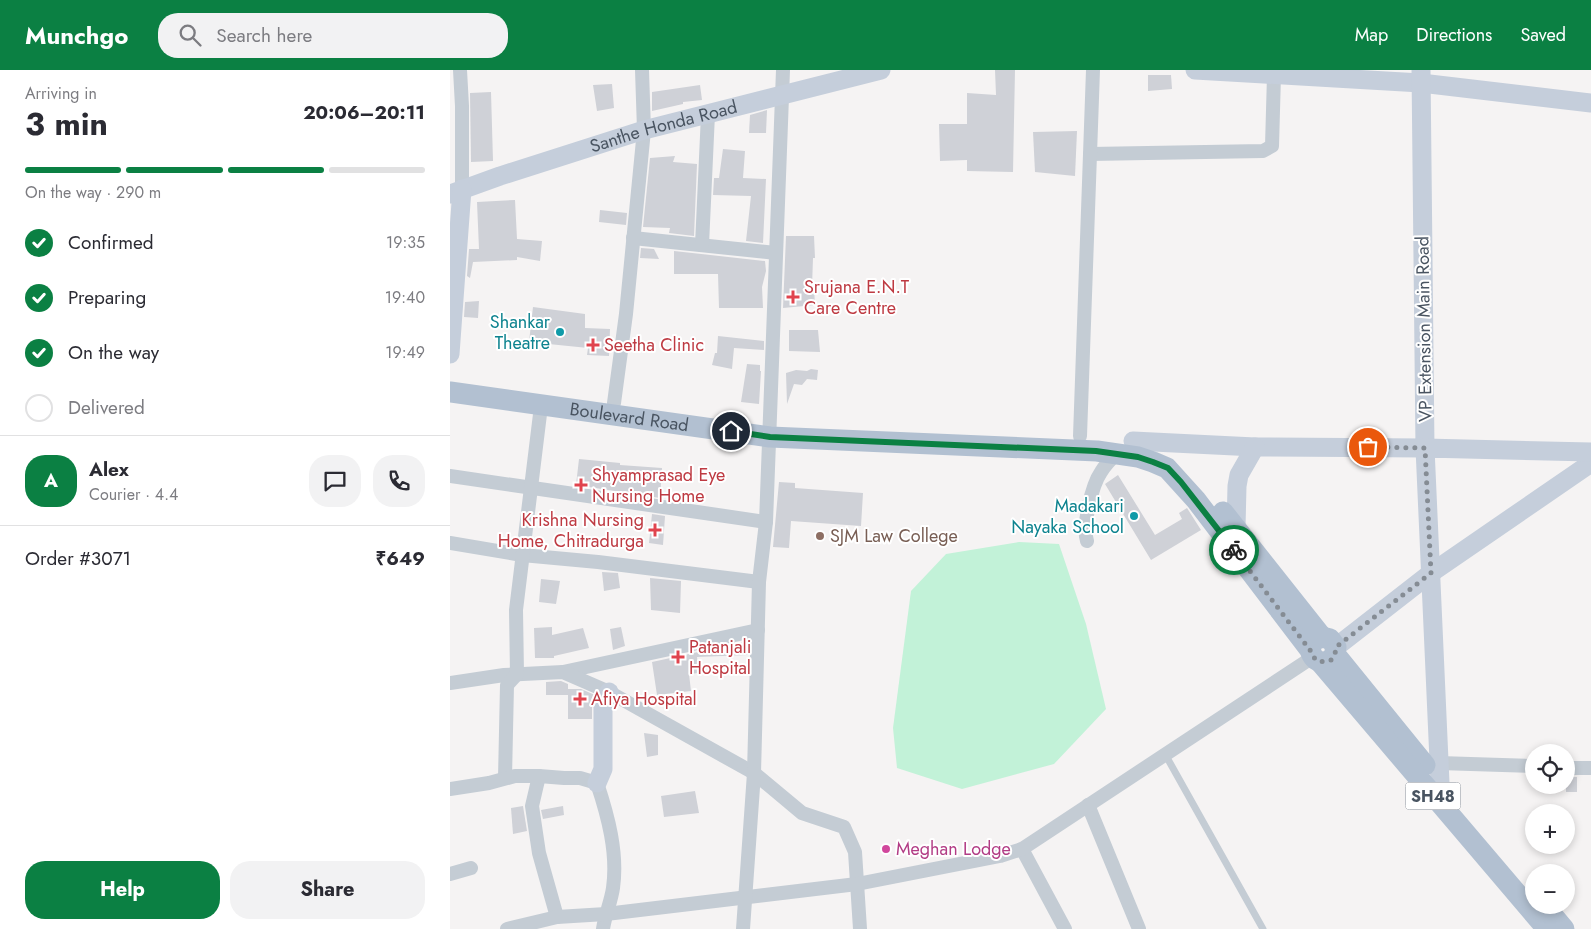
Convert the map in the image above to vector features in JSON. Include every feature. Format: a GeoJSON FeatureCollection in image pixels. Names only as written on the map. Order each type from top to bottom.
{"type":"FeatureCollection","features":[{"type":"Feature","properties":{"kind":"main road","name":"Santhe Honda Road"},"geometry":{"type":"LineString","coordinates":[[456,191],[644,130],[881,70]]}},
{"type":"Feature","properties":{"kind":"main road"},"geometry":{"type":"LineString","coordinates":[[1195,70],[1274,75],[1421,77],[1591,103]]}},
{"type":"Feature","properties":{"kind":"main road","name":"VP Extension Main Road"},"geometry":{"type":"LineString","coordinates":[[1127,448],[1425,448],[1421,77]]}},
{"type":"Feature","properties":{"kind":"main road"},"geometry":{"type":"LineString","coordinates":[[450,354],[456,191]]}},
{"type":"Feature","properties":{"kind":"main road","name":"Boulevard Road"},"geometry":{"type":"LineString","coordinates":[[450,381],[614,403],[770,430],[1080,436],[1127,448]]}},
{"type":"Feature","properties":{"kind":"main road","name":"Boulevard Road"},"geometry":{"type":"LineString","coordinates":[[450,392],[540,406],[770,430],[1127,448]]}},
{"type":"Feature","properties":{"kind":"main road","name":"SH48"},"geometry":{"type":"LineString","coordinates":[[1127,448],[1153,446],[1171,454],[1184,465],[1236,528],[1323,651]]}},
{"type":"Feature","properties":{"kind":"main road"},"geometry":{"type":"LineString","coordinates":[[1236,528],[1238,480],[1245,463],[1255,447]]}},
{"type":"Feature","properties":{"kind":"main road","name":"SH48"},"geometry":{"type":"LineString","coordinates":[[1127,448],[1168,468],[1181,482],[1323,651],[1525,883]]}},
{"type":"Feature","properties":{"kind":"main road"},"geometry":{"type":"LineString","coordinates":[[1436,779],[1431,573],[1425,448],[1591,452]]}},
{"type":"Feature","properties":{"kind":"main road"},"geometry":{"type":"LineString","coordinates":[[1323,651],[1431,573],[1591,463]]}},
{"type":"Feature","properties":{"kind":"main road"},"geometry":{"type":"LineString","coordinates":[[598,783],[603,769],[603,704],[609,692]]}},
{"type":"Feature","properties":{"kind":"main road","name":"SH48"},"geometry":{"type":"LineString","coordinates":[[1436,779],[1547,929]]}},
{"type":"Feature","properties":{"kind":"main road"},"geometry":{"type":"LineString","coordinates":[[1552,914],[1564,929]]}},
{"type":"Feature","properties":{"kind":"street"},"geometry":{"type":"LineString","coordinates":[[456,191],[462,106],[460,70]]}},
{"type":"Feature","properties":{"kind":"street"},"geometry":{"type":"LineString","coordinates":[[614,403],[626,314],[644,130],[642,70]]}},
{"type":"Feature","properties":{"kind":"street"},"geometry":{"type":"LineString","coordinates":[[743,929],[754,773],[759,582],[766,522],[783,70]]}},
{"type":"Feature","properties":{"kind":"street"},"geometry":{"type":"LineString","coordinates":[[1080,436],[1093,70]]}},
{"type":"Feature","properties":{"kind":"street"},"geometry":{"type":"LineString","coordinates":[[1090,154],[1263,150],[1272,146],[1274,75]]}},
{"type":"Feature","properties":{"kind":"street"},"geometry":{"type":"LineString","coordinates":[[702,245],[708,114]]}},
{"type":"Feature","properties":{"kind":"street"},"geometry":{"type":"LineString","coordinates":[[633,238],[776,253]]}},
{"type":"Feature","properties":{"kind":"street"},"geometry":{"type":"LineString","coordinates":[[505,778],[507,685],[516,674],[516,610],[540,406]]}},
{"type":"Feature","properties":{"kind":"street"},"geometry":{"type":"LineString","coordinates":[[1086,541],[1084,535],[1090,497],[1100,473],[1127,448]]}},
{"type":"Feature","properties":{"kind":"street"},"geometry":{"type":"LineString","coordinates":[[450,476],[766,522]]}},
{"type":"Feature","properties":{"kind":"street"},"geometry":{"type":"LineString","coordinates":[[450,543],[522,554],[759,582]]}},
{"type":"Feature","properties":{"kind":"street"},"geometry":{"type":"LineString","coordinates":[[450,683],[516,674],[563,672],[758,630]]}},
{"type":"Feature","properties":{"kind":"street"},"geometry":{"type":"LineString","coordinates":[[507,929],[557,917],[606,914],[857,884],[1000,856],[1022,849],[1323,651]]}},
{"type":"Feature","properties":{"kind":"street"},"geometry":{"type":"LineString","coordinates":[[563,672],[609,692],[754,773],[802,813],[844,827],[855,852],[860,929]]}},
{"type":"Feature","properties":{"kind":"street"},"geometry":{"type":"LineString","coordinates":[[1436,779],[1525,767]]}},
{"type":"Feature","properties":{"kind":"street"},"geometry":{"type":"LineString","coordinates":[[1575,768],[1591,768]]}},
{"type":"Feature","properties":{"kind":"street"},"geometry":{"type":"LineString","coordinates":[[450,789],[515,776],[580,778],[598,783],[605,806],[616,859],[613,890],[603,929]]}},
{"type":"Feature","properties":{"kind":"street"},"geometry":{"type":"LineString","coordinates":[[539,776],[532,806],[538,853],[557,917]]}},
{"type":"Feature","properties":{"kind":"street"},"geometry":{"type":"LineString","coordinates":[[1088,805],[1138,929]]}},
{"type":"Feature","properties":{"kind":"street"},"geometry":{"type":"LineString","coordinates":[[1022,849],[1065,929]]}},
{"type":"Feature","properties":{"kind":"street"},"geometry":{"type":"LineString","coordinates":[[450,874],[471,868]]}},
{"type":"Feature","properties":{"kind":"lane"},"geometry":{"type":"LineString","coordinates":[[1166,754],[1263,929]]}},
{"type":"Feature","properties":{"kind":"green space"},"geometry":{"type":"Polygon","coordinates":[[[1019,542],[1059,544],[1086,624],[1106,709],[1054,764],[962,789],[897,768],[893,728],[911,591],[946,554],[1019,542]]]}},
{"type":"Feature","properties":{"kind":"building"},"geometry":{"type":"Polygon","coordinates":[[[995,70],[1015,70],[1013,172],[967,171],[967,160],[940,161],[939,124],[967,124],[967,93],[996,95],[995,70]]]}},
{"type":"Feature","properties":{"kind":"building"},"geometry":{"type":"Polygon","coordinates":[[[1148,75],[1171,75],[1172,89],[1148,91],[1148,75]]]}},
{"type":"Feature","properties":{"kind":"building"},"geometry":{"type":"Polygon","coordinates":[[[612,84],[614,108],[597,111],[593,85],[612,84]]]}},
{"type":"Feature","properties":{"kind":"building"},"geometry":{"type":"Polygon","coordinates":[[[700,85],[702,100],[683,102],[683,104],[652,111],[652,92],[700,85]]]}},
{"type":"Feature","properties":{"kind":"building"},"geometry":{"type":"Polygon","coordinates":[[[491,92],[493,161],[471,162],[470,93],[491,92]]]}},
{"type":"Feature","properties":{"kind":"building"},"geometry":{"type":"Polygon","coordinates":[[[767,110],[766,133],[749,133],[750,115],[767,110]]]}},
{"type":"Feature","properties":{"kind":"building"},"geometry":{"type":"Polygon","coordinates":[[[1077,131],[1075,176],[1035,172],[1033,132],[1077,131]]]}},
{"type":"Feature","properties":{"kind":"building"},"geometry":{"type":"Polygon","coordinates":[[[723,149],[745,151],[743,178],[766,179],[763,243],[746,241],[751,196],[713,195],[714,178],[719,178],[723,149]]]}},
{"type":"Feature","properties":{"kind":"building"},"geometry":{"type":"Polygon","coordinates":[[[675,156],[673,162],[697,164],[694,236],[669,233],[670,228],[643,227],[650,158],[675,156]]]}},
{"type":"Feature","properties":{"kind":"building"},"geometry":{"type":"Polygon","coordinates":[[[515,200],[517,239],[542,241],[540,261],[517,257],[517,260],[473,262],[470,278],[467,276],[469,249],[479,249],[477,202],[515,200]]]}},
{"type":"Feature","properties":{"kind":"building"},"geometry":{"type":"Polygon","coordinates":[[[600,210],[627,213],[626,225],[599,222],[600,210]]]}},
{"type":"Feature","properties":{"kind":"building"},"geometry":{"type":"Polygon","coordinates":[[[786,236],[814,236],[815,258],[813,258],[812,287],[814,287],[815,305],[783,308],[786,236]]]}},
{"type":"Feature","properties":{"kind":"building"},"geometry":{"type":"Polygon","coordinates":[[[641,248],[654,249],[659,259],[640,258],[641,248]]]}},
{"type":"Feature","properties":{"kind":"building"},"geometry":{"type":"Polygon","coordinates":[[[674,251],[765,261],[766,271],[762,287],[763,308],[719,308],[718,274],[674,274],[674,251]]]}},
{"type":"Feature","properties":{"kind":"building"},"geometry":{"type":"Polygon","coordinates":[[[479,301],[478,318],[464,317],[465,302],[479,301]]]}},
{"type":"Feature","properties":{"kind":"building"},"geometry":{"type":"Polygon","coordinates":[[[533,307],[585,314],[585,328],[610,329],[609,356],[587,355],[588,348],[529,342],[533,307]]]}},
{"type":"Feature","properties":{"kind":"building"},"geometry":{"type":"Polygon","coordinates":[[[789,330],[818,330],[820,352],[789,351],[789,330]]]}},
{"type":"Feature","properties":{"kind":"building"},"geometry":{"type":"Polygon","coordinates":[[[718,336],[764,341],[764,350],[734,348],[732,369],[712,365],[715,353],[717,353],[718,336]]]}},
{"type":"Feature","properties":{"kind":"building"},"geometry":{"type":"Polygon","coordinates":[[[747,364],[760,365],[759,404],[741,402],[747,364]]]}},
{"type":"Feature","properties":{"kind":"building"},"geometry":{"type":"Polygon","coordinates":[[[811,369],[818,370],[817,380],[807,379],[802,385],[794,384],[787,404],[786,373],[811,369]]]}},
{"type":"Feature","properties":{"kind":"building"},"geometry":{"type":"Polygon","coordinates":[[[579,459],[620,463],[620,465],[662,468],[660,498],[576,485],[579,459]]]}},
{"type":"Feature","properties":{"kind":"building","name":"Madakari Nayaka School"},"geometry":{"type":"Polygon","coordinates":[[[1118,475],[1155,535],[1182,519],[1179,513],[1187,508],[1201,530],[1151,560],[1105,484],[1118,475]]]}},
{"type":"Feature","properties":{"kind":"building"},"geometry":{"type":"Polygon","coordinates":[[[779,482],[795,483],[795,488],[863,493],[861,526],[791,521],[789,548],[773,547],[779,482]]]}},
{"type":"Feature","properties":{"kind":"building"},"geometry":{"type":"Polygon","coordinates":[[[652,514],[665,516],[663,545],[649,543],[652,514]]]}},
{"type":"Feature","properties":{"kind":"building"},"geometry":{"type":"Polygon","coordinates":[[[602,572],[618,573],[620,588],[604,591],[602,572]]]}},
{"type":"Feature","properties":{"kind":"building"},"geometry":{"type":"Polygon","coordinates":[[[650,578],[681,581],[680,613],[651,610],[650,578]]]}},
{"type":"Feature","properties":{"kind":"building"},"geometry":{"type":"Polygon","coordinates":[[[541,579],[560,581],[556,604],[539,602],[541,579]]]}},
{"type":"Feature","properties":{"kind":"building"},"geometry":{"type":"Polygon","coordinates":[[[552,627],[552,635],[583,628],[589,648],[554,656],[554,658],[535,658],[534,628],[552,627]]]}},
{"type":"Feature","properties":{"kind":"building"},"geometry":{"type":"Polygon","coordinates":[[[621,627],[625,646],[613,650],[610,629],[621,627]]]}},
{"type":"Feature","properties":{"kind":"building"},"geometry":{"type":"Polygon","coordinates":[[[749,641],[748,655],[697,657],[699,673],[689,674],[691,691],[657,695],[652,662],[749,641]]]}},
{"type":"Feature","properties":{"kind":"building"},"geometry":{"type":"Polygon","coordinates":[[[561,681],[568,684],[568,689],[581,689],[595,695],[592,704],[592,719],[568,719],[568,695],[546,695],[546,682],[561,681]]]}},
{"type":"Feature","properties":{"kind":"building"},"geometry":{"type":"Polygon","coordinates":[[[644,733],[658,735],[658,755],[647,757],[644,733]]]}},
{"type":"Feature","properties":{"kind":"building"},"geometry":{"type":"Polygon","coordinates":[[[1575,777],[1577,777],[1577,792],[1575,792],[1575,777]]]}},
{"type":"Feature","properties":{"kind":"building"},"geometry":{"type":"Polygon","coordinates":[[[695,791],[699,813],[664,817],[661,796],[695,791]]]}},
{"type":"Feature","properties":{"kind":"building"},"geometry":{"type":"Polygon","coordinates":[[[523,806],[527,831],[513,834],[511,808],[523,806]]]}},
{"type":"Feature","properties":{"kind":"building"},"geometry":{"type":"Polygon","coordinates":[[[563,806],[564,815],[543,819],[541,810],[563,806]]]}},
{"type":"Feature","properties":{"kind":"way so far"},"geometry":{"type":"LineString","coordinates":[[1234,550],[1310,650],[1313,657],[1320,662],[1331,660],[1335,654],[1336,647],[1431,573],[1425,448],[1368,447]]}},
{"type":"Feature","properties":{"kind":"place","name":"Srujana E.N.T Care Centre"},"geometry":{"type":"Point","coordinates":[793,297]}},
{"type":"Feature","properties":{"kind":"place","name":"Shankar Theatre"},"geometry":{"type":"Point","coordinates":[560,332]}},
{"type":"Feature","properties":{"kind":"place","name":"Seetha Clinic"},"geometry":{"type":"Point","coordinates":[593,345]}},
{"type":"Feature","properties":{"kind":"place","name":"Shyamprasad Eye Nursing Home"},"geometry":{"type":"Point","coordinates":[581,485]}},
{"type":"Feature","properties":{"kind":"place","name":"Madakari Nayaka School"},"geometry":{"type":"Point","coordinates":[1134,516]}},
{"type":"Feature","properties":{"kind":"place","name":"Krishna Nursing Home, Chitradurga"},"geometry":{"type":"Point","coordinates":[655,530]}},
{"type":"Feature","properties":{"kind":"place","name":"SJM Law College"},"geometry":{"type":"Point","coordinates":[820,536]}},
{"type":"Feature","properties":{"kind":"place","name":"Patanjali Hospital"},"geometry":{"type":"Point","coordinates":[678,657]}},
{"type":"Feature","properties":{"kind":"place","name":"Afiya Hospital"},"geometry":{"type":"Point","coordinates":[580,699]}},
{"type":"Feature","properties":{"kind":"place","name":"Meghan Lodge"},"geometry":{"type":"Point","coordinates":[886,849]}},
{"type":"Feature","properties":{"kind":"route"},"geometry":{"type":"LineString","coordinates":[[731,431],[770,437],[1096,451],[1138,457],[1168,468],[1196,500],[1234,550]]}}]}
